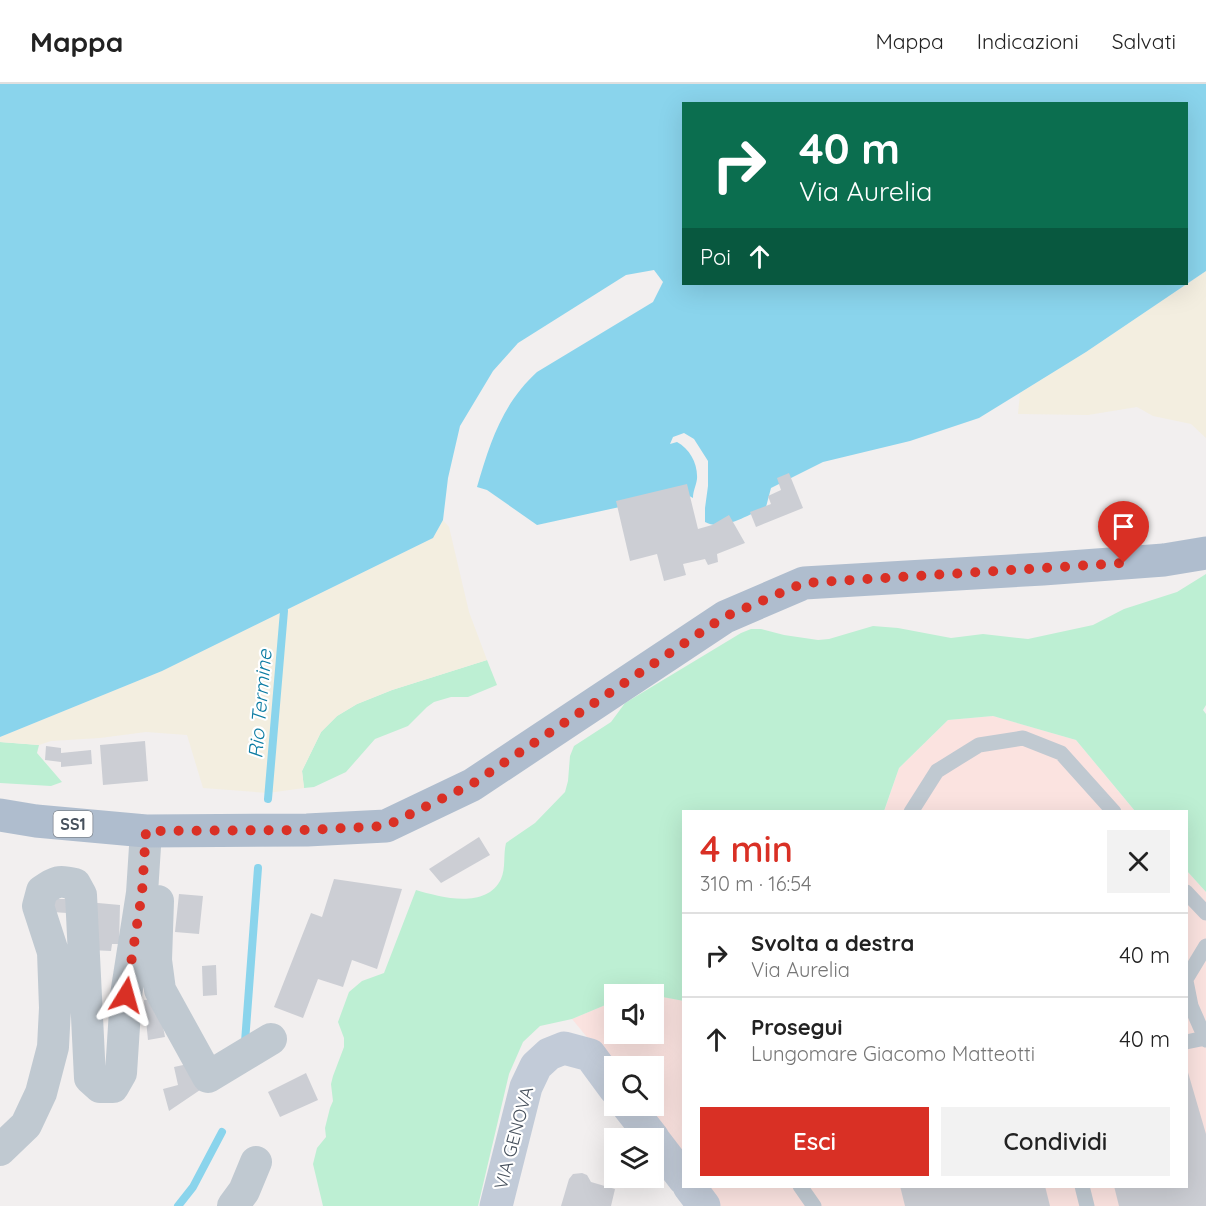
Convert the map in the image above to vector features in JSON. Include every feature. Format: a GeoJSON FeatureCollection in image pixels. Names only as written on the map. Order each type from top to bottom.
{"type":"FeatureCollection","features":[{"type":"Feature","properties":{"kind":"main road","name":"SS1"},"geometry":{"type":"LineString","coordinates":[[0,815],[146,831],[307,830],[386,826],[472,784],[724,617],[804,583],[1054,568],[1164,560],[1206,554]]}},
{"type":"Feature","properties":{"kind":"street"},"geometry":{"type":"LineString","coordinates":[[0,1150],[26,1125],[41,1093],[53,1047],[55,1008],[53,952],[38,906],[42,891],[54,882],[64,881],[75,884],[81,895],[90,1078],[100,1087],[112,1087],[122,1073],[126,995],[145,863],[146,831]]}},
{"type":"Feature","properties":{"kind":"street"},"geometry":{"type":"LineString","coordinates":[[145,863],[155,884],[158,897],[156,960],[160,990],[208,1077],[271,1039]]}},
{"type":"Feature","properties":{"kind":"street","name":"VIA GENOVA"},"geometry":{"type":"LineString","coordinates":[[496,1206],[526,1087],[536,1066],[549,1054],[564,1048],[590,1055],[604,1074]]}},
{"type":"Feature","properties":{"kind":"street"},"geometry":{"type":"LineString","coordinates":[[636,1116],[645,1128]]}},
{"type":"Feature","properties":{"kind":"street"},"geometry":{"type":"LineString","coordinates":[[664,1153],[682,1176]]}},
{"type":"Feature","properties":{"kind":"street"},"geometry":{"type":"LineString","coordinates":[[233,1206],[244,1191],[256,1162]]}},
{"type":"Feature","properties":{"kind":"street"},"geometry":{"type":"LineString","coordinates":[[690,1188],[704,1206]]}},
{"type":"Feature","properties":{"kind":"lane"},"geometry":{"type":"LineString","coordinates":[[912,810],[937,771],[979,745],[1023,738],[1061,753],[1112,810]]}},
{"type":"Feature","properties":{"kind":"lane"},"geometry":{"type":"LineString","coordinates":[[1188,894],[1206,913]]}},
{"type":"Feature","properties":{"kind":"lane"},"geometry":{"type":"LineString","coordinates":[[1188,977],[1206,946]]}},
{"type":"Feature","properties":{"kind":"lane"},"geometry":{"type":"LineString","coordinates":[[1188,990],[1191,1006],[1205,1039],[1188,1042]]}},
{"type":"Feature","properties":{"kind":"lane"},"geometry":{"type":"LineString","coordinates":[[801,1188],[814,1206]]}},
{"type":"Feature","properties":{"kind":"lane"},"geometry":{"type":"LineString","coordinates":[[1082,1188],[1087,1206]]}},
{"type":"Feature","properties":{"kind":"shaded area"},"geometry":{"type":"Polygon","coordinates":[[[993,716],[1076,740],[1134,810],[885,810],[899,768],[948,720],[993,716]]]}},
{"type":"Feature","properties":{"kind":"shaded area"},"geometry":{"type":"Polygon","coordinates":[[[1188,872],[1206,892],[1206,1206],[721,1206],[705,1188],[1188,1188],[1188,872]]]}},
{"type":"Feature","properties":{"kind":"shaded area"},"geometry":{"type":"Polygon","coordinates":[[[664,997],[682,1001],[682,1157],[664,1134],[664,1128],[659,1128],[650,1116],[664,1116],[664,1056],[604,1058],[572,1019],[604,1006],[604,1044],[664,1044],[664,997]]]}},
{"type":"Feature","properties":{"kind":"green space"},"geometry":{"type":"Polygon","coordinates":[[[1206,574],[1206,705],[1203,710],[1206,714],[1206,892],[1188,872],[1188,810],[1134,810],[1076,740],[993,716],[948,720],[899,768],[884,810],[682,810],[682,1001],[664,997],[664,984],[604,984],[604,1006],[572,1019],[540,1026],[523,1042],[509,1074],[478,1206],[323,1206],[313,1164],[317,1148],[326,1137],[325,1128],[333,1101],[331,1084],[344,1047],[344,1038],[338,1022],[349,992],[362,981],[384,973],[416,890],[437,896],[462,899],[485,895],[494,889],[503,875],[506,843],[535,823],[565,792],[570,756],[574,746],[611,722],[625,703],[751,629],[818,640],[873,626],[898,628],[951,638],[983,634],[1028,639],[1093,625],[1124,609],[1177,592],[1206,574]]]}},
{"type":"Feature","properties":{"kind":"green space"},"geometry":{"type":"Polygon","coordinates":[[[487,660],[497,685],[468,697],[451,697],[434,702],[408,726],[375,739],[346,772],[314,787],[304,788],[302,771],[321,732],[337,716],[357,704],[392,690],[487,660]]]}},
{"type":"Feature","properties":{"kind":"green space"},"geometry":{"type":"Polygon","coordinates":[[[0,742],[39,745],[37,753],[62,782],[51,786],[0,783],[0,742]]]}},
{"type":"Feature","properties":{"kind":"sand"},"geometry":{"type":"Polygon","coordinates":[[[1206,271],[1206,438],[1191,424],[1153,416],[1137,407],[1088,415],[1018,414],[1020,393],[1086,352],[1206,271]]]}},
{"type":"Feature","properties":{"kind":"sand"},"geometry":{"type":"Polygon","coordinates":[[[443,520],[449,527],[469,612],[487,660],[392,690],[357,704],[337,716],[321,732],[302,771],[304,788],[268,793],[203,788],[187,735],[146,732],[51,741],[39,745],[0,742],[0,737],[162,671],[433,538],[443,520]]]}},
{"type":"Feature","properties":{"kind":"water"},"geometry":{"type":"Polygon","coordinates":[[[0,84],[1206,84],[1206,271],[1188,283],[1188,102],[682,102],[682,285],[1185,285],[1086,352],[979,418],[910,441],[823,462],[771,488],[766,507],[736,521],[719,525],[705,522],[708,461],[694,439],[684,433],[673,437],[670,444],[677,442],[682,445],[695,463],[697,479],[693,498],[684,493],[537,525],[487,490],[477,487],[487,455],[506,411],[525,384],[537,372],[653,302],[663,282],[654,270],[626,275],[518,343],[493,371],[460,426],[448,478],[443,520],[433,538],[162,671],[0,737],[0,84]]]}},
{"type":"Feature","properties":{"kind":"building"},"geometry":{"type":"Polygon","coordinates":[[[789,473],[803,508],[756,527],[750,512],[771,504],[768,496],[781,490],[777,478],[789,473]]]}},
{"type":"Feature","properties":{"kind":"building"},"geometry":{"type":"Polygon","coordinates":[[[687,484],[698,529],[712,525],[729,515],[745,543],[717,554],[718,562],[708,565],[705,559],[683,564],[686,575],[664,581],[657,554],[630,561],[616,501],[687,484]]]}},
{"type":"Feature","properties":{"kind":"building"},"geometry":{"type":"Polygon","coordinates":[[[145,741],[148,781],[103,785],[100,745],[145,741]]]}},
{"type":"Feature","properties":{"kind":"building"},"geometry":{"type":"Polygon","coordinates":[[[46,746],[61,748],[61,753],[91,750],[92,764],[61,767],[61,762],[45,760],[46,746]]]}},
{"type":"Feature","properties":{"kind":"building"},"geometry":{"type":"Polygon","coordinates":[[[479,837],[490,855],[441,883],[429,869],[479,837]]]}},
{"type":"Feature","properties":{"kind":"building"},"geometry":{"type":"Polygon","coordinates":[[[334,879],[402,889],[377,969],[352,960],[343,987],[318,979],[303,1018],[274,1007],[311,913],[322,917],[334,879]]]}},
{"type":"Feature","properties":{"kind":"building"},"geometry":{"type":"Polygon","coordinates":[[[179,894],[203,896],[199,934],[175,932],[179,894]]]}},
{"type":"Feature","properties":{"kind":"building"},"geometry":{"type":"Polygon","coordinates":[[[52,899],[68,899],[67,913],[52,912],[52,899]]]}},
{"type":"Feature","properties":{"kind":"building"},"geometry":{"type":"Polygon","coordinates":[[[87,902],[120,905],[119,944],[112,944],[111,951],[90,950],[87,902]]]}},
{"type":"Feature","properties":{"kind":"building"},"geometry":{"type":"Polygon","coordinates":[[[216,965],[217,995],[203,996],[202,966],[216,965]]]}},
{"type":"Feature","properties":{"kind":"building"},"geometry":{"type":"Polygon","coordinates":[[[158,999],[165,1037],[148,1040],[144,1000],[158,999]]]}},
{"type":"Feature","properties":{"kind":"building"},"geometry":{"type":"Polygon","coordinates":[[[197,1062],[200,1090],[169,1111],[163,1089],[178,1085],[174,1067],[197,1062]]]}},
{"type":"Feature","properties":{"kind":"building"},"geometry":{"type":"Polygon","coordinates":[[[1188,1072],[1206,1134],[1206,1206],[1119,1206],[1114,1188],[1188,1188],[1188,1072]]]}},
{"type":"Feature","properties":{"kind":"building"},"geometry":{"type":"Polygon","coordinates":[[[306,1073],[318,1100],[280,1117],[268,1092],[306,1073]]]}},
{"type":"Feature","properties":{"kind":"building"},"geometry":{"type":"Polygon","coordinates":[[[582,1173],[587,1175],[591,1182],[604,1186],[604,1188],[615,1189],[611,1206],[561,1206],[569,1179],[573,1174],[582,1173]]]}},
{"type":"Feature","properties":{"kind":"building"},"geometry":{"type":"Polygon","coordinates":[[[900,1188],[1046,1188],[1050,1206],[905,1206],[900,1188]]]}},
{"type":"Feature","properties":{"kind":"waterway","name":"Rio Termine"},"geometry":{"type":"LineString","coordinates":[[268,799],[284,611]]}},
{"type":"Feature","properties":{"kind":"waterway","name":"Rio Termine"},"geometry":{"type":"LineString","coordinates":[[245,1042],[258,868]]}},
{"type":"Feature","properties":{"kind":"waterway","name":"Rio Termine"},"geometry":{"type":"LineString","coordinates":[[178,1206],[193,1187],[222,1132]]}},
{"type":"Feature","properties":{"kind":"route"},"geometry":{"type":"LineString","coordinates":[[126,995],[142,893],[146,831],[307,830],[386,826],[472,784],[724,617],[804,583],[1124,563]]}}]}
